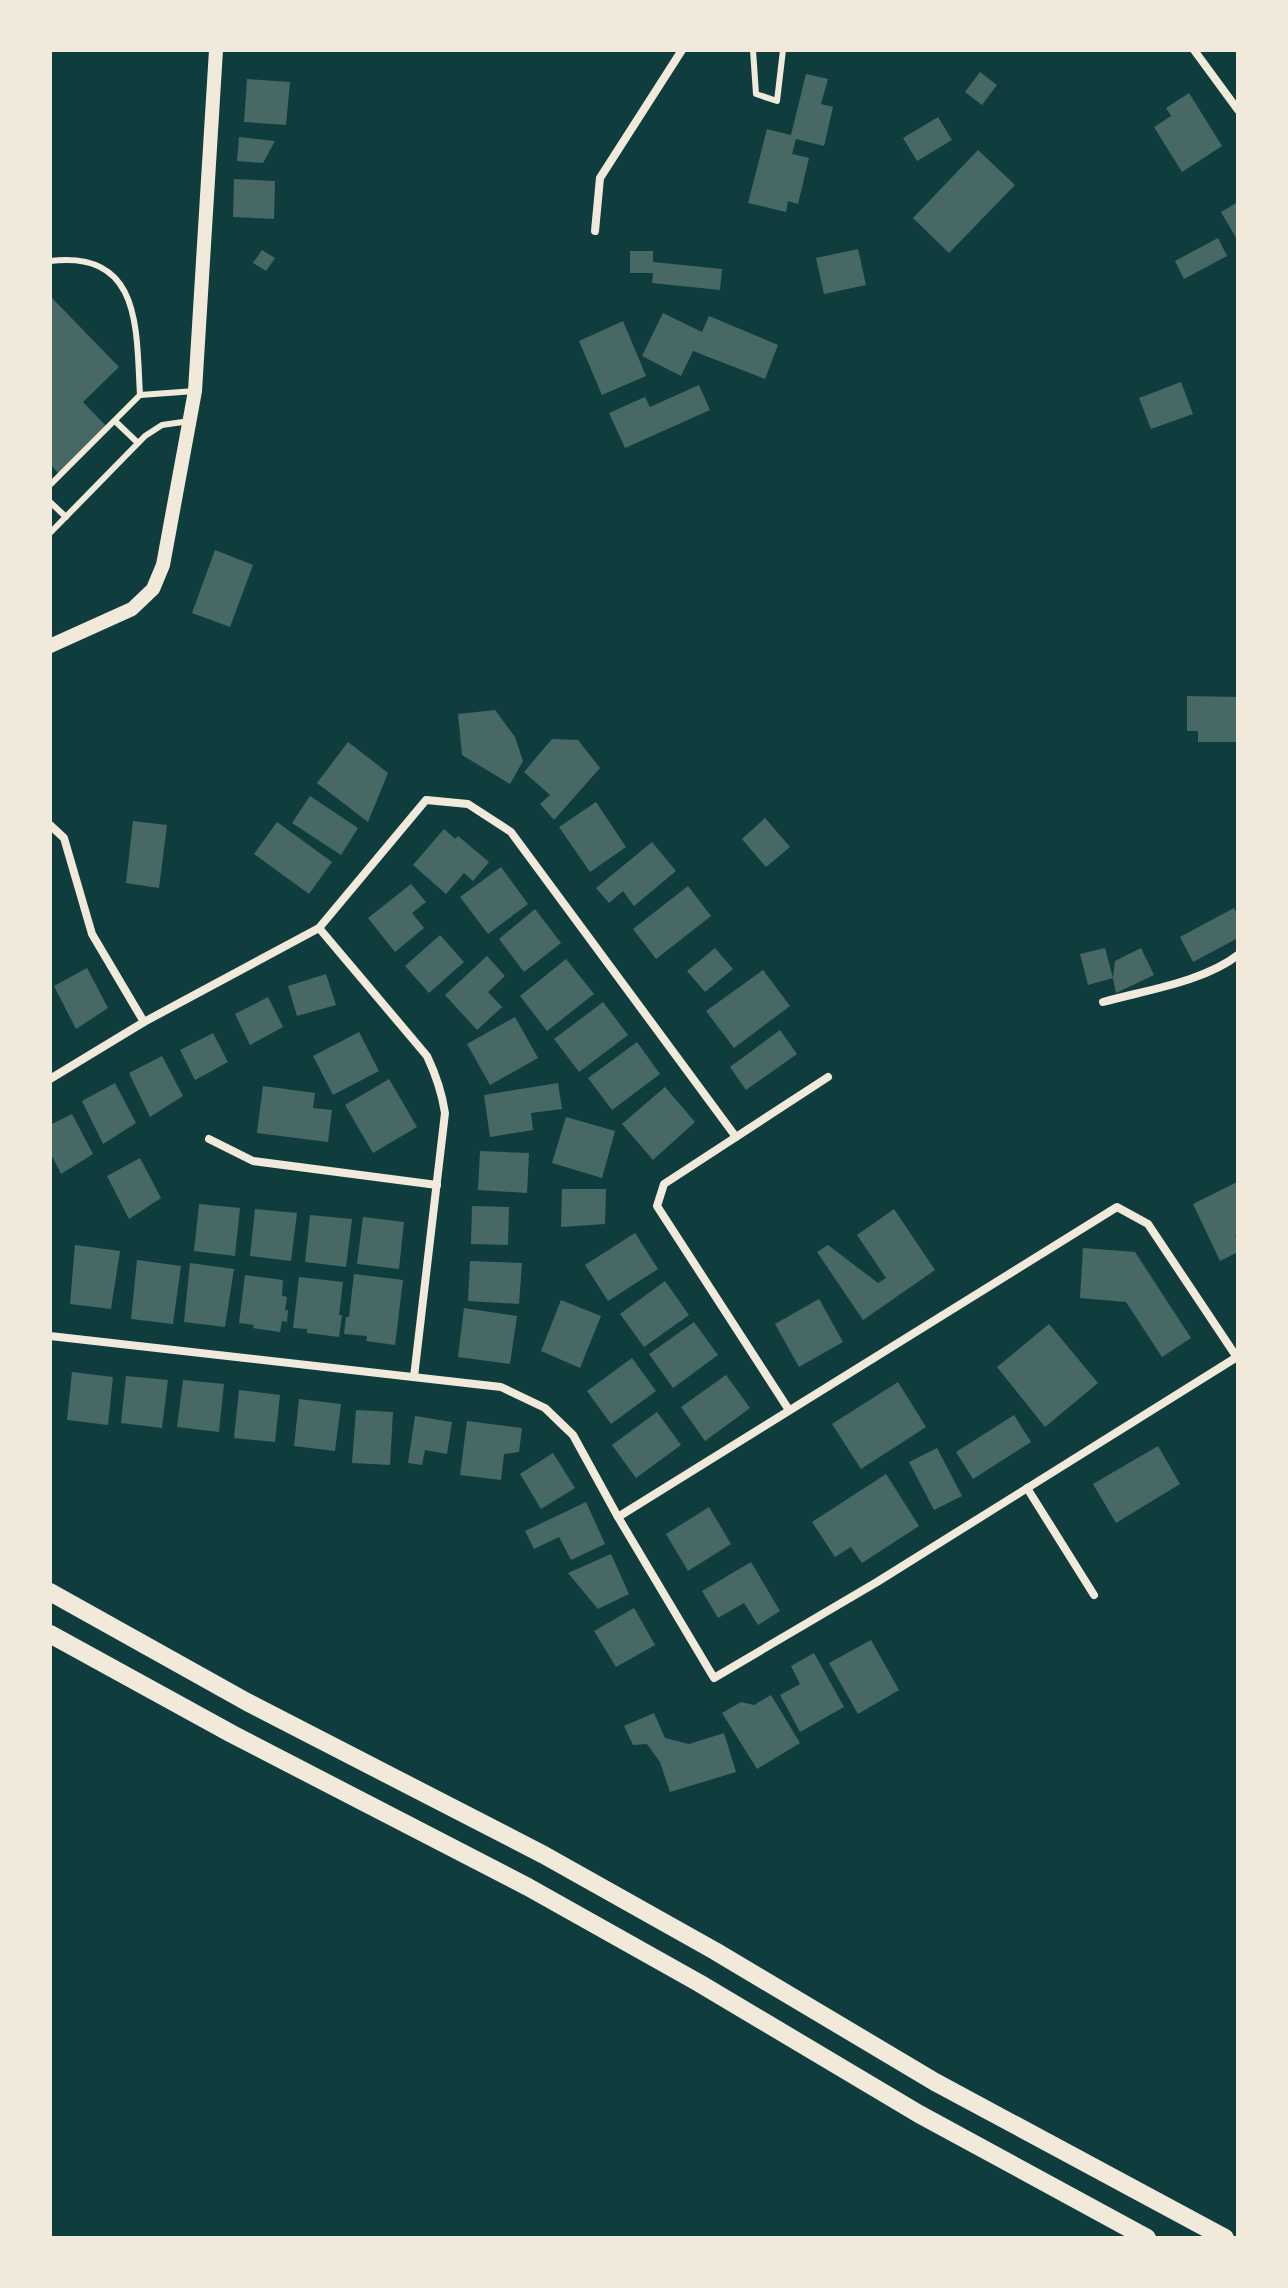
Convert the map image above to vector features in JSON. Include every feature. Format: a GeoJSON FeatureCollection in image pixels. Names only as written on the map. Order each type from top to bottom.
{"type":"FeatureCollection","features":[{"type":"Feature","properties":{"kind":"main road"},"geometry":{"type":"LineString","coordinates":[[50,1592],[247,1702],[544,1855],[715,1951],[935,2082],[1225,2238]]}},
{"type":"Feature","properties":{"kind":"main road"},"geometry":{"type":"LineString","coordinates":[[50,1634],[232,1734],[528,1887],[699,1983],[919,2114],[1147,2238]]}},
{"type":"Feature","properties":{"kind":"street"},"geometry":{"type":"LineString","coordinates":[[50,646],[132,609],[153,589],[163,565],[195,391],[216,50]]}},
{"type":"Feature","properties":{"kind":"street"},"geometry":{"type":"LineString","coordinates":[[595,231],[600,178],[682,50]]}},
{"type":"Feature","properties":{"kind":"street"},"geometry":{"type":"LineString","coordinates":[[1194,50],[1238,110]]}},
{"type":"Feature","properties":{"kind":"street"},"geometry":{"type":"LineString","coordinates":[[50,1079],[144,1022],[319,928],[426,800],[468,804],[511,832],[736,1137]]}},
{"type":"Feature","properties":{"kind":"street"},"geometry":{"type":"LineString","coordinates":[[50,825],[64,838],[92,934],[144,1022]]}},
{"type":"Feature","properties":{"kind":"street"},"geometry":{"type":"LineString","coordinates":[[319,928],[427,1056],[436,1074],[445,1113],[414,1377]]}},
{"type":"Feature","properties":{"kind":"street"},"geometry":{"type":"LineString","coordinates":[[1103,1002],[1202,975],[1238,955]]}},
{"type":"Feature","properties":{"kind":"street"},"geometry":{"type":"LineString","coordinates":[[789,1410],[657,1206],[664,1184],[828,1077]]}},
{"type":"Feature","properties":{"kind":"street"},"geometry":{"type":"LineString","coordinates":[[209,1139],[253,1161],[437,1185]]}},
{"type":"Feature","properties":{"kind":"street"},"geometry":{"type":"LineString","coordinates":[[50,1336],[501,1387],[545,1408],[573,1435],[618,1517],[714,1678],[877,1582],[1237,1358],[1148,1224],[1117,1207],[618,1517]]}},
{"type":"Feature","properties":{"kind":"street"},"geometry":{"type":"LineString","coordinates":[[1027,1488],[1094,1595]]}},
{"type":"Feature","properties":{"kind":"lane"},"geometry":{"type":"LineString","coordinates":[[753,50],[756,94],[777,101],[783,50]]}},
{"type":"Feature","properties":{"kind":"lane"},"geometry":{"type":"LineString","coordinates":[[50,261],[68,259],[97,265],[117,277],[135,316],[140,395]]}},
{"type":"Feature","properties":{"kind":"lane"},"geometry":{"type":"LineString","coordinates":[[50,485],[140,395],[195,391]]}},
{"type":"Feature","properties":{"kind":"lane"},"geometry":{"type":"LineString","coordinates":[[115,421],[138,443]]}},
{"type":"Feature","properties":{"kind":"lane"},"geometry":{"type":"LineString","coordinates":[[50,533],[138,443],[162,425],[190,421]]}},
{"type":"Feature","properties":{"kind":"lane"},"geometry":{"type":"LineString","coordinates":[[50,502],[66,517]]}},
{"type":"Feature","properties":{"kind":"building"},"geometry":{"type":"Polygon","coordinates":[[[980,72],[997,85],[982,105],[965,92],[980,72]]]}},
{"type":"Feature","properties":{"kind":"building"},"geometry":{"type":"Polygon","coordinates":[[[806,74],[828,79],[821,104],[833,107],[824,146],[796,139],[792,154],[809,158],[798,204],[788,201],[786,212],[748,203],[767,129],[791,135],[806,74]]]}},
{"type":"Feature","properties":{"kind":"building"},"geometry":{"type":"Polygon","coordinates":[[[247,79],[290,82],[286,125],[244,122],[247,79]]]}},
{"type":"Feature","properties":{"kind":"building"},"geometry":{"type":"Polygon","coordinates":[[[1189,93],[1222,146],[1182,172],[1154,127],[1171,116],[1166,108],[1189,93]]]}},
{"type":"Feature","properties":{"kind":"building"},"geometry":{"type":"Polygon","coordinates":[[[938,117],[952,140],[917,161],[903,138],[938,117]]]}},
{"type":"Feature","properties":{"kind":"building"},"geometry":{"type":"Polygon","coordinates":[[[239,137],[275,141],[263,163],[237,161],[239,137]]]}},
{"type":"Feature","properties":{"kind":"building"},"geometry":{"type":"Polygon","coordinates":[[[978,150],[1015,185],[949,253],[913,218],[978,150]]]}},
{"type":"Feature","properties":{"kind":"building"},"geometry":{"type":"Polygon","coordinates":[[[234,179],[275,181],[274,219],[233,217],[234,179]]]}},
{"type":"Feature","properties":{"kind":"building"},"geometry":{"type":"Polygon","coordinates":[[[1238,202],[1238,241],[1221,212],[1238,202]]]}},
{"type":"Feature","properties":{"kind":"building"},"geometry":{"type":"Polygon","coordinates":[[[1218,238],[1227,256],[1184,279],[1175,261],[1218,238]]]}},
{"type":"Feature","properties":{"kind":"building"},"geometry":{"type":"Polygon","coordinates":[[[858,249],[866,285],[824,294],[816,258],[858,249]]]}},
{"type":"Feature","properties":{"kind":"building"},"geometry":{"type":"Polygon","coordinates":[[[262,250],[275,258],[266,271],[253,263],[262,250]]]}},
{"type":"Feature","properties":{"kind":"building"},"geometry":{"type":"Polygon","coordinates":[[[630,251],[653,251],[653,262],[722,269],[720,290],[652,283],[653,273],[630,273],[630,251]]]}},
{"type":"Feature","properties":{"kind":"building"},"geometry":{"type":"Polygon","coordinates":[[[50,296],[119,367],[83,402],[108,428],[59,474],[50,464],[50,296]]]}},
{"type":"Feature","properties":{"kind":"building"},"geometry":{"type":"Polygon","coordinates":[[[663,313],[702,332],[709,316],[778,345],[765,379],[693,351],[681,376],[642,356],[663,313]]]}},
{"type":"Feature","properties":{"kind":"building"},"geometry":{"type":"Polygon","coordinates":[[[623,321],[646,376],[602,395],[579,341],[623,321]]]}},
{"type":"Feature","properties":{"kind":"building"},"geometry":{"type":"Polygon","coordinates":[[[1181,382],[1193,414],[1151,429],[1139,398],[1181,382]]]}},
{"type":"Feature","properties":{"kind":"building"},"geometry":{"type":"Polygon","coordinates":[[[699,385],[710,410],[625,448],[609,413],[645,397],[650,407],[699,385]]]}},
{"type":"Feature","properties":{"kind":"building"},"geometry":{"type":"Polygon","coordinates":[[[215,550],[253,565],[230,627],[192,613],[215,550]]]}},
{"type":"Feature","properties":{"kind":"building"},"geometry":{"type":"Polygon","coordinates":[[[1187,696],[1238,697],[1238,742],[1198,742],[1198,731],[1187,731],[1187,696]]]}},
{"type":"Feature","properties":{"kind":"building"},"geometry":{"type":"Polygon","coordinates":[[[495,710],[515,737],[523,761],[510,784],[462,755],[458,714],[495,710]]]}},
{"type":"Feature","properties":{"kind":"building"},"geometry":{"type":"Polygon","coordinates":[[[552,739],[578,740],[600,768],[554,820],[540,804],[550,795],[524,772],[552,739]]]}},
{"type":"Feature","properties":{"kind":"building"},"geometry":{"type":"Polygon","coordinates":[[[348,742],[388,773],[368,822],[317,783],[348,742]]]}},
{"type":"Feature","properties":{"kind":"building"},"geometry":{"type":"Polygon","coordinates":[[[310,796],[358,828],[341,855],[292,823],[310,796]]]}},
{"type":"Feature","properties":{"kind":"building"},"geometry":{"type":"Polygon","coordinates":[[[596,802],[626,847],[590,872],[559,827],[596,802]]]}},
{"type":"Feature","properties":{"kind":"building"},"geometry":{"type":"Polygon","coordinates":[[[765,818],[790,847],[766,867],[742,839],[765,818]]]}},
{"type":"Feature","properties":{"kind":"building"},"geometry":{"type":"Polygon","coordinates":[[[133,821],[167,825],[159,888],[126,883],[133,821]]]}},
{"type":"Feature","properties":{"kind":"building"},"geometry":{"type":"Polygon","coordinates":[[[277,822],[332,862],[309,894],[254,854],[277,822]]]}},
{"type":"Feature","properties":{"kind":"building"},"geometry":{"type":"Polygon","coordinates":[[[444,829],[455,839],[458,836],[489,862],[473,881],[464,873],[446,894],[413,865],[444,829]]]}},
{"type":"Feature","properties":{"kind":"building"},"geometry":{"type":"Polygon","coordinates":[[[652,842],[676,871],[634,906],[623,891],[609,903],[596,888],[652,842]]]}},
{"type":"Feature","properties":{"kind":"building"},"geometry":{"type":"Polygon","coordinates":[[[501,867],[528,904],[488,934],[460,897],[501,867]]]}},
{"type":"Feature","properties":{"kind":"building"},"geometry":{"type":"Polygon","coordinates":[[[411,884],[426,902],[412,913],[424,928],[395,952],[368,918],[411,884]]]}},
{"type":"Feature","properties":{"kind":"building"},"geometry":{"type":"Polygon","coordinates":[[[688,886],[711,916],[656,959],[633,929],[688,886]]]}},
{"type":"Feature","properties":{"kind":"building"},"geometry":{"type":"Polygon","coordinates":[[[1234,908],[1238,915],[1238,938],[1193,962],[1180,937],[1234,908]]]}},
{"type":"Feature","properties":{"kind":"building"},"geometry":{"type":"Polygon","coordinates":[[[535,909],[561,943],[524,972],[499,939],[535,909]]]}},
{"type":"Feature","properties":{"kind":"building"},"geometry":{"type":"Polygon","coordinates":[[[440,935],[464,962],[429,993],[405,966],[440,935]]]}},
{"type":"Feature","properties":{"kind":"building"},"geometry":{"type":"Polygon","coordinates":[[[715,948],[733,969],[705,992],[687,971],[715,948]]]}},
{"type":"Feature","properties":{"kind":"building"},"geometry":{"type":"Polygon","coordinates":[[[1105,948],[1113,978],[1088,985],[1080,954],[1105,948]]]}},
{"type":"Feature","properties":{"kind":"building"},"geometry":{"type":"Polygon","coordinates":[[[1141,948],[1154,975],[1116,993],[1113,978],[1115,961],[1141,948]]]}},
{"type":"Feature","properties":{"kind":"building"},"geometry":{"type":"Polygon","coordinates":[[[487,956],[505,976],[488,992],[502,1007],[477,1030],[445,995],[487,956]]]}},
{"type":"Feature","properties":{"kind":"building"},"geometry":{"type":"Polygon","coordinates":[[[566,959],[594,994],[547,1031],[520,996],[566,959]]]}},
{"type":"Feature","properties":{"kind":"building"},"geometry":{"type":"Polygon","coordinates":[[[87,968],[108,1008],[76,1029],[54,986],[87,968]]]}},
{"type":"Feature","properties":{"kind":"building"},"geometry":{"type":"Polygon","coordinates":[[[763,970],[790,1006],[734,1048],[706,1011],[763,970]]]}},
{"type":"Feature","properties":{"kind":"building"},"geometry":{"type":"Polygon","coordinates":[[[326,974],[336,1005],[297,1016],[288,986],[326,974]]]}},
{"type":"Feature","properties":{"kind":"building"},"geometry":{"type":"Polygon","coordinates":[[[268,997],[283,1027],[250,1045],[235,1014],[268,997]]]}},
{"type":"Feature","properties":{"kind":"building"},"geometry":{"type":"Polygon","coordinates":[[[603,1002],[628,1035],[579,1072],[554,1039],[603,1002]]]}},
{"type":"Feature","properties":{"kind":"building"},"geometry":{"type":"Polygon","coordinates":[[[515,1017],[538,1058],[490,1085],[467,1044],[515,1017]]]}},
{"type":"Feature","properties":{"kind":"building"},"geometry":{"type":"Polygon","coordinates":[[[780,1030],[797,1054],[746,1090],[730,1067],[780,1030]]]}},
{"type":"Feature","properties":{"kind":"building"},"geometry":{"type":"Polygon","coordinates":[[[359,1032],[379,1071],[333,1095],[313,1056],[359,1032]]]}},
{"type":"Feature","properties":{"kind":"building"},"geometry":{"type":"Polygon","coordinates":[[[213,1033],[228,1062],[195,1080],[180,1050],[213,1033]]]}},
{"type":"Feature","properties":{"kind":"building"},"geometry":{"type":"Polygon","coordinates":[[[637,1042],[660,1074],[612,1110],[588,1078],[637,1042]]]}},
{"type":"Feature","properties":{"kind":"building"},"geometry":{"type":"Polygon","coordinates":[[[162,1056],[183,1096],[150,1117],[129,1073],[162,1056]]]}},
{"type":"Feature","properties":{"kind":"building"},"geometry":{"type":"Polygon","coordinates":[[[389,1079],[417,1127],[373,1153],[345,1105],[389,1079]]]}},
{"type":"Feature","properties":{"kind":"building"},"geometry":{"type":"Polygon","coordinates":[[[115,1083],[136,1123],[103,1144],[82,1101],[115,1083]]]}},
{"type":"Feature","properties":{"kind":"building"},"geometry":{"type":"Polygon","coordinates":[[[558,1083],[562,1109],[531,1113],[533,1130],[490,1137],[484,1095],[558,1083]]]}},
{"type":"Feature","properties":{"kind":"building"},"geometry":{"type":"Polygon","coordinates":[[[263,1086],[315,1093],[313,1108],[332,1110],[328,1142],[257,1133],[263,1086]]]}},
{"type":"Feature","properties":{"kind":"building"},"geometry":{"type":"Polygon","coordinates":[[[665,1087],[695,1122],[653,1160],[622,1124],[665,1087]]]}},
{"type":"Feature","properties":{"kind":"building"},"geometry":{"type":"Polygon","coordinates":[[[72,1114],[93,1154],[61,1174],[50,1152],[50,1125],[72,1114]]]}},
{"type":"Feature","properties":{"kind":"building"},"geometry":{"type":"Polygon","coordinates":[[[566,1117],[615,1131],[602,1178],[552,1163],[566,1117]]]}},
{"type":"Feature","properties":{"kind":"building"},"geometry":{"type":"Polygon","coordinates":[[[480,1151],[529,1153],[527,1193],[478,1190],[480,1151]]]}},
{"type":"Feature","properties":{"kind":"building"},"geometry":{"type":"Polygon","coordinates":[[[140,1158],[161,1198],[129,1219],[107,1176],[140,1158]]]}},
{"type":"Feature","properties":{"kind":"building"},"geometry":{"type":"Polygon","coordinates":[[[1237,1182],[1238,1235],[1235,1236],[1238,1252],[1220,1261],[1193,1204],[1237,1182]]]}},
{"type":"Feature","properties":{"kind":"building"},"geometry":{"type":"Polygon","coordinates":[[[562,1189],[606,1189],[605,1224],[561,1227],[562,1189]]]}},
{"type":"Feature","properties":{"kind":"building"},"geometry":{"type":"Polygon","coordinates":[[[199,1204],[240,1208],[235,1256],[194,1251],[199,1204]]]}},
{"type":"Feature","properties":{"kind":"building"},"geometry":{"type":"Polygon","coordinates":[[[472,1206],[509,1207],[508,1245],[471,1244],[472,1206]]]}},
{"type":"Feature","properties":{"kind":"building"},"geometry":{"type":"Polygon","coordinates":[[[255,1209],[297,1213],[291,1261],[250,1256],[255,1209]]]}},
{"type":"Feature","properties":{"kind":"building"},"geometry":{"type":"Polygon","coordinates":[[[894,1209],[935,1270],[863,1320],[817,1252],[828,1245],[878,1283],[886,1278],[857,1235],[894,1209]]]}},
{"type":"Feature","properties":{"kind":"building"},"geometry":{"type":"Polygon","coordinates":[[[310,1215],[352,1219],[346,1267],[305,1262],[310,1215]]]}},
{"type":"Feature","properties":{"kind":"building"},"geometry":{"type":"Polygon","coordinates":[[[363,1217],[404,1222],[399,1269],[357,1264],[363,1217]]]}},
{"type":"Feature","properties":{"kind":"building"},"geometry":{"type":"Polygon","coordinates":[[[635,1233],[658,1269],[608,1301],[585,1265],[635,1233]]]}},
{"type":"Feature","properties":{"kind":"building"},"geometry":{"type":"Polygon","coordinates":[[[75,1245],[120,1251],[111,1309],[70,1304],[75,1245]]]}},
{"type":"Feature","properties":{"kind":"building"},"geometry":{"type":"Polygon","coordinates":[[[1083,1248],[1135,1252],[1191,1338],[1162,1357],[1126,1302],[1080,1298],[1083,1248]]]}},
{"type":"Feature","properties":{"kind":"building"},"geometry":{"type":"Polygon","coordinates":[[[137,1260],[181,1266],[173,1324],[131,1319],[137,1260]]]}},
{"type":"Feature","properties":{"kind":"building"},"geometry":{"type":"Polygon","coordinates":[[[470,1261],[522,1263],[519,1304],[468,1301],[470,1261]]]}},
{"type":"Feature","properties":{"kind":"building"},"geometry":{"type":"Polygon","coordinates":[[[190,1263],[234,1269],[225,1327],[184,1322],[190,1263]]]}},
{"type":"Feature","properties":{"kind":"building"},"geometry":{"type":"Polygon","coordinates":[[[354,1274],[403,1280],[395,1345],[366,1341],[367,1336],[344,1334],[354,1274]]]}},
{"type":"Feature","properties":{"kind":"building"},"geometry":{"type":"Polygon","coordinates":[[[245,1275],[283,1280],[282,1296],[287,1297],[285,1310],[288,1310],[287,1322],[282,1321],[280,1332],[239,1323],[245,1275]]]}},
{"type":"Feature","properties":{"kind":"building"},"geometry":{"type":"Polygon","coordinates":[[[299,1277],[343,1282],[339,1337],[293,1328],[299,1277]]]}},
{"type":"Feature","properties":{"kind":"building"},"geometry":{"type":"Polygon","coordinates":[[[665,1281],[689,1315],[644,1347],[620,1314],[665,1281]]]}},
{"type":"Feature","properties":{"kind":"building"},"geometry":{"type":"Polygon","coordinates":[[[819,1299],[843,1342],[799,1367],[775,1324],[819,1299]]]}},
{"type":"Feature","properties":{"kind":"building"},"geometry":{"type":"Polygon","coordinates":[[[561,1300],[601,1316],[580,1368],[541,1351],[561,1300]]]}},
{"type":"Feature","properties":{"kind":"building"},"geometry":{"type":"Polygon","coordinates":[[[464,1308],[517,1316],[510,1364],[458,1357],[464,1308]]]}},
{"type":"Feature","properties":{"kind":"building"},"geometry":{"type":"Polygon","coordinates":[[[694,1322],[718,1355],[673,1388],[649,1354],[694,1322]]]}},
{"type":"Feature","properties":{"kind":"building"},"geometry":{"type":"Polygon","coordinates":[[[1049,1324],[1098,1383],[1045,1427],[997,1367],[1049,1324]]]}},
{"type":"Feature","properties":{"kind":"building"},"geometry":{"type":"Polygon","coordinates":[[[632,1358],[656,1391],[611,1424],[587,1391],[632,1358]]]}},
{"type":"Feature","properties":{"kind":"building"},"geometry":{"type":"Polygon","coordinates":[[[72,1372],[113,1377],[108,1425],[67,1420],[72,1372]]]}},
{"type":"Feature","properties":{"kind":"building"},"geometry":{"type":"Polygon","coordinates":[[[726,1375],[750,1408],[705,1441],[681,1407],[726,1375]]]}},
{"type":"Feature","properties":{"kind":"building"},"geometry":{"type":"Polygon","coordinates":[[[126,1376],[168,1380],[162,1428],[121,1423],[126,1376]]]}},
{"type":"Feature","properties":{"kind":"building"},"geometry":{"type":"Polygon","coordinates":[[[183,1380],[224,1384],[219,1432],[177,1427],[183,1380]]]}},
{"type":"Feature","properties":{"kind":"building"},"geometry":{"type":"Polygon","coordinates":[[[898,1382],[926,1427],[861,1469],[832,1424],[898,1382]]]}},
{"type":"Feature","properties":{"kind":"building"},"geometry":{"type":"Polygon","coordinates":[[[239,1390],[280,1395],[275,1442],[234,1438],[239,1390]]]}},
{"type":"Feature","properties":{"kind":"building"},"geometry":{"type":"Polygon","coordinates":[[[299,1399],[341,1404],[335,1451],[294,1446],[299,1399]]]}},
{"type":"Feature","properties":{"kind":"building"},"geometry":{"type":"Polygon","coordinates":[[[356,1410],[393,1412],[390,1465],[352,1463],[356,1410]]]}},
{"type":"Feature","properties":{"kind":"building"},"geometry":{"type":"Polygon","coordinates":[[[657,1412],[681,1445],[636,1478],[612,1445],[657,1412]]]}},
{"type":"Feature","properties":{"kind":"building"},"geometry":{"type":"Polygon","coordinates":[[[1014,1415],[1031,1442],[973,1479],[956,1452],[1014,1415]]]}},
{"type":"Feature","properties":{"kind":"building"},"geometry":{"type":"Polygon","coordinates":[[[415,1416],[452,1422],[447,1454],[425,1450],[422,1465],[408,1463],[415,1416]]]}},
{"type":"Feature","properties":{"kind":"building"},"geometry":{"type":"Polygon","coordinates":[[[467,1421],[522,1428],[519,1452],[504,1454],[501,1480],[460,1475],[467,1421]]]}},
{"type":"Feature","properties":{"kind":"building"},"geometry":{"type":"Polygon","coordinates":[[[1158,1446],[1180,1484],[1116,1523],[1093,1484],[1158,1446]]]}},
{"type":"Feature","properties":{"kind":"building"},"geometry":{"type":"Polygon","coordinates":[[[937,1448],[962,1496],[934,1510],[909,1462],[937,1448]]]}},
{"type":"Feature","properties":{"kind":"building"},"geometry":{"type":"Polygon","coordinates":[[[553,1453],[575,1488],[541,1509],[520,1474],[553,1453]]]}},
{"type":"Feature","properties":{"kind":"building"},"geometry":{"type":"Polygon","coordinates":[[[886,1474],[919,1526],[862,1563],[851,1547],[835,1557],[812,1522],[886,1474]]]}},
{"type":"Feature","properties":{"kind":"building"},"geometry":{"type":"Polygon","coordinates":[[[586,1502],[605,1544],[571,1560],[559,1537],[534,1549],[525,1531],[586,1502]]]}},
{"type":"Feature","properties":{"kind":"building"},"geometry":{"type":"Polygon","coordinates":[[[709,1507],[731,1544],[688,1571],[666,1534],[709,1507]]]}},
{"type":"Feature","properties":{"kind":"building"},"geometry":{"type":"Polygon","coordinates":[[[611,1554],[629,1594],[598,1609],[568,1573],[611,1554]]]}},
{"type":"Feature","properties":{"kind":"building"},"geometry":{"type":"Polygon","coordinates":[[[751,1562],[780,1611],[758,1625],[744,1603],[718,1618],[702,1591],[751,1562]]]}},
{"type":"Feature","properties":{"kind":"building"},"geometry":{"type":"Polygon","coordinates":[[[634,1608],[655,1645],[616,1667],[594,1631],[634,1608]]]}},
{"type":"Feature","properties":{"kind":"building"},"geometry":{"type":"Polygon","coordinates":[[[871,1640],[899,1690],[858,1714],[829,1663],[871,1640]]]}},
{"type":"Feature","properties":{"kind":"building"},"geometry":{"type":"Polygon","coordinates":[[[814,1653],[844,1707],[800,1732],[780,1695],[800,1684],[791,1666],[814,1653]]]}},
{"type":"Feature","properties":{"kind":"building"},"geometry":{"type":"Polygon","coordinates":[[[771,1695],[800,1743],[757,1769],[722,1713],[741,1702],[754,1705],[771,1695]]]}},
{"type":"Feature","properties":{"kind":"building"},"geometry":{"type":"Polygon","coordinates":[[[654,1713],[665,1738],[689,1744],[724,1733],[736,1772],[670,1792],[660,1762],[647,1744],[633,1745],[624,1726],[654,1713]]]}}]}
